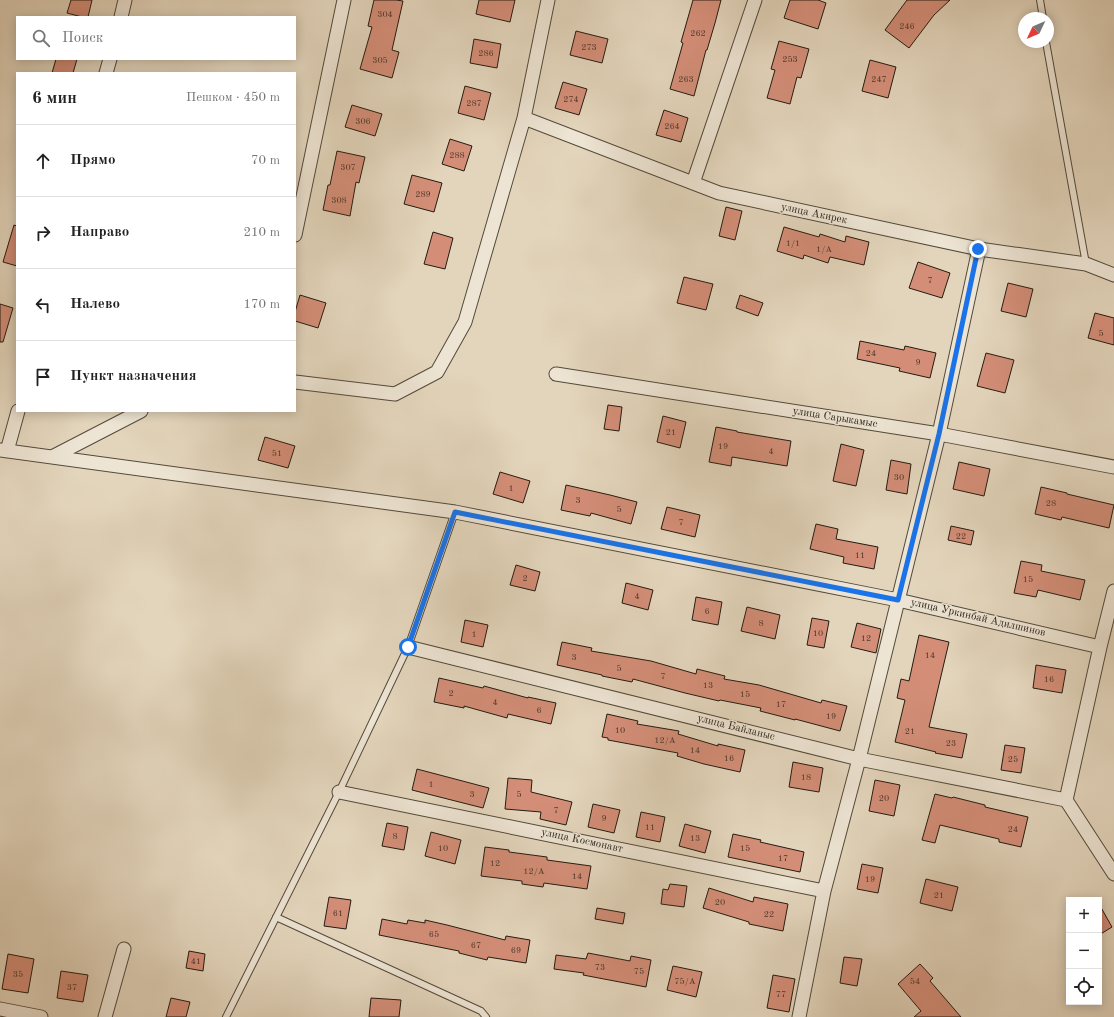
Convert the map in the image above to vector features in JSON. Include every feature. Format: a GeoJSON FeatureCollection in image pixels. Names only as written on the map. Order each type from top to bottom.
{"type":"FeatureCollection","features":[{"type":"Feature","properties":{"kind":"street"},"geometry":{"type":"LineString","coordinates":[[121,16],[125,0]]}},
{"type":"Feature","properties":{"kind":"street"},"geometry":{"type":"LineString","coordinates":[[296,230],[344,0]]}},
{"type":"Feature","properties":{"kind":"street"},"geometry":{"type":"LineString","coordinates":[[296,382],[395,394],[437,372],[465,322],[524,118],[548,0]]}},
{"type":"Feature","properties":{"kind":"street"},"geometry":{"type":"LineString","coordinates":[[694,183],[755,0]]}},
{"type":"Feature","properties":{"kind":"street"},"geometry":{"type":"LineString","coordinates":[[106,72],[110,60]]}},
{"type":"Feature","properties":{"kind":"street","name":"улица Акирек"},"geometry":{"type":"LineString","coordinates":[[524,118],[719,193],[978,249],[1086,264],[1114,274]]}},
{"type":"Feature","properties":{"kind":"street"},"geometry":{"type":"LineString","coordinates":[[799,1017],[824,891],[859,759],[939,434],[978,249]]}},
{"type":"Feature","properties":{"kind":"street","name":"улица Сарыкамыс"},"geometry":{"type":"LineString","coordinates":[[556,374],[939,434],[1114,467]]}},
{"type":"Feature","properties":{"kind":"street"},"geometry":{"type":"LineString","coordinates":[[4,450],[18,412]]}},
{"type":"Feature","properties":{"kind":"street"},"geometry":{"type":"LineString","coordinates":[[52,457],[139,412]]}},
{"type":"Feature","properties":{"kind":"street","name":"улица Уркинбай Адилшинов"},"geometry":{"type":"LineString","coordinates":[[4,450],[455,512],[898,600],[1100,647]]}},
{"type":"Feature","properties":{"kind":"street"},"geometry":{"type":"LineString","coordinates":[[1114,591],[1066,800],[1114,874]]}},
{"type":"Feature","properties":{"kind":"street","name":"улица Байланыс"},"geometry":{"type":"LineString","coordinates":[[408,647],[859,759],[1066,800]]}},
{"type":"Feature","properties":{"kind":"street","name":"улица Космонавт"},"geometry":{"type":"LineString","coordinates":[[340,792],[824,891]]}},
{"type":"Feature","properties":{"kind":"street"},"geometry":{"type":"LineString","coordinates":[[105,1017],[124,949]]}},
{"type":"Feature","properties":{"kind":"street"},"geometry":{"type":"LineString","coordinates":[[0,1009],[42,1017]]}},
{"type":"Feature","properties":{"kind":"lane"},"geometry":{"type":"LineString","coordinates":[[1040,0],[1042,12]]}},
{"type":"Feature","properties":{"kind":"lane"},"geometry":{"type":"LineString","coordinates":[[1047,48],[1086,264]]}},
{"type":"Feature","properties":{"kind":"lane"},"geometry":{"type":"LineString","coordinates":[[226,1017],[340,792],[408,647],[455,512]]}},
{"type":"Feature","properties":{"kind":"lane"},"geometry":{"type":"LineString","coordinates":[[276,918],[481,1011],[486,1017]]}},
{"type":"Feature","properties":{"kind":"building"},"geometry":{"type":"Polygon","coordinates":[[[71,0],[92,0],[88,16],[78,16],[67,13],[71,0]]]}},
{"type":"Feature","properties":{"kind":"building"},"geometry":{"type":"Polygon","coordinates":[[[374,0],[403,1],[392,50],[399,52],[392,78],[360,69],[372,27],[368,26],[374,0]]]}},
{"type":"Feature","properties":{"kind":"building"},"geometry":{"type":"Polygon","coordinates":[[[479,0],[515,0],[510,22],[476,14],[479,0]]]}},
{"type":"Feature","properties":{"kind":"building"},"geometry":{"type":"Polygon","coordinates":[[[693,0],[721,0],[694,96],[670,89],[693,0]]]}},
{"type":"Feature","properties":{"kind":"building"},"geometry":{"type":"Polygon","coordinates":[[[790,0],[818,0],[826,3],[818,29],[784,18],[790,0]]]}},
{"type":"Feature","properties":{"kind":"building"},"geometry":{"type":"Polygon","coordinates":[[[907,0],[950,0],[934,15],[909,48],[885,30],[907,0]]]}},
{"type":"Feature","properties":{"kind":"building"},"geometry":{"type":"Polygon","coordinates":[[[576,31],[608,39],[602,63],[570,55],[576,31]]]}},
{"type":"Feature","properties":{"kind":"building"},"geometry":{"type":"Polygon","coordinates":[[[474,39],[501,44],[497,68],[470,63],[474,39]]]}},
{"type":"Feature","properties":{"kind":"building"},"geometry":{"type":"Polygon","coordinates":[[[779,41],[809,49],[801,78],[797,77],[790,104],[767,98],[775,70],[771,69],[779,41]]]}},
{"type":"Feature","properties":{"kind":"building"},"geometry":{"type":"Polygon","coordinates":[[[56,60],[77,60],[73,72],[52,72],[56,60]]]}},
{"type":"Feature","properties":{"kind":"building"},"geometry":{"type":"Polygon","coordinates":[[[870,60],[896,67],[888,98],[862,91],[870,60]]]}},
{"type":"Feature","properties":{"kind":"building"},"geometry":{"type":"Polygon","coordinates":[[[563,82],[587,89],[579,115],[555,108],[563,82]]]}},
{"type":"Feature","properties":{"kind":"building"},"geometry":{"type":"Polygon","coordinates":[[[465,86],[491,93],[484,120],[458,113],[465,86]]]}},
{"type":"Feature","properties":{"kind":"building"},"geometry":{"type":"Polygon","coordinates":[[[352,105],[382,114],[375,136],[345,127],[352,105]]]}},
{"type":"Feature","properties":{"kind":"building"},"geometry":{"type":"Polygon","coordinates":[[[664,110],[688,118],[681,142],[656,135],[664,110]]]}},
{"type":"Feature","properties":{"kind":"building"},"geometry":{"type":"Polygon","coordinates":[[[450,139],[472,146],[464,171],[442,164],[450,139]]]}},
{"type":"Feature","properties":{"kind":"building"},"geometry":{"type":"Polygon","coordinates":[[[337,151],[365,157],[359,183],[356,182],[350,216],[323,210],[337,151]]]}},
{"type":"Feature","properties":{"kind":"building"},"geometry":{"type":"Polygon","coordinates":[[[412,175],[442,183],[434,212],[404,204],[412,175]]]}},
{"type":"Feature","properties":{"kind":"building"},"geometry":{"type":"Polygon","coordinates":[[[726,207],[742,211],[735,240],[719,236],[726,207]]]}},
{"type":"Feature","properties":{"kind":"building"},"geometry":{"type":"Polygon","coordinates":[[[14,225],[16,226],[16,266],[3,262],[14,225]]]}},
{"type":"Feature","properties":{"kind":"building"},"geometry":{"type":"Polygon","coordinates":[[[784,227],[819,237],[820,234],[845,242],[846,236],[869,242],[864,265],[830,257],[828,263],[804,255],[803,259],[777,251],[784,227]]]}},
{"type":"Feature","properties":{"kind":"building"},"geometry":{"type":"Polygon","coordinates":[[[433,232],[453,238],[445,269],[424,264],[433,232]]]}},
{"type":"Feature","properties":{"kind":"building"},"geometry":{"type":"Polygon","coordinates":[[[918,262],[950,273],[942,298],[909,288],[918,262]]]}},
{"type":"Feature","properties":{"kind":"building"},"geometry":{"type":"Polygon","coordinates":[[[684,277],[713,284],[706,310],[677,303],[684,277]]]}},
{"type":"Feature","properties":{"kind":"building"},"geometry":{"type":"Polygon","coordinates":[[[1008,283],[1033,289],[1026,317],[1001,311],[1008,283]]]}},
{"type":"Feature","properties":{"kind":"building"},"geometry":{"type":"Polygon","coordinates":[[[300,295],[326,303],[318,328],[296,321],[296,309],[300,295]]]}},
{"type":"Feature","properties":{"kind":"building"},"geometry":{"type":"Polygon","coordinates":[[[740,295],[763,303],[758,316],[736,308],[740,295]]]}},
{"type":"Feature","properties":{"kind":"building"},"geometry":{"type":"Polygon","coordinates":[[[0,304],[13,308],[3,342],[0,342],[0,304]]]}},
{"type":"Feature","properties":{"kind":"building"},"geometry":{"type":"Polygon","coordinates":[[[1095,313],[1114,318],[1114,345],[1088,338],[1095,313]]]}},
{"type":"Feature","properties":{"kind":"building"},"geometry":{"type":"Polygon","coordinates":[[[860,341],[904,350],[905,346],[936,353],[930,378],[899,371],[900,368],[857,359],[860,341]]]}},
{"type":"Feature","properties":{"kind":"building"},"geometry":{"type":"Polygon","coordinates":[[[986,353],[1014,360],[1005,393],[977,386],[986,353]]]}},
{"type":"Feature","properties":{"kind":"building"},"geometry":{"type":"Polygon","coordinates":[[[608,405],[622,407],[619,431],[604,429],[608,405]]]}},
{"type":"Feature","properties":{"kind":"building"},"geometry":{"type":"Polygon","coordinates":[[[663,416],[686,422],[680,448],[657,442],[663,416]]]}},
{"type":"Feature","properties":{"kind":"building"},"geometry":{"type":"Polygon","coordinates":[[[716,427],[791,441],[787,466],[732,457],[731,466],[709,462],[716,427]]]}},
{"type":"Feature","properties":{"kind":"building"},"geometry":{"type":"Polygon","coordinates":[[[265,437],[295,446],[288,468],[258,460],[265,437]]]}},
{"type":"Feature","properties":{"kind":"building"},"geometry":{"type":"Polygon","coordinates":[[[841,444],[864,450],[856,486],[833,481],[841,444]]]}},
{"type":"Feature","properties":{"kind":"building"},"geometry":{"type":"Polygon","coordinates":[[[891,460],[911,464],[907,494],[886,490],[891,460]]]}},
{"type":"Feature","properties":{"kind":"building"},"geometry":{"type":"Polygon","coordinates":[[[959,462],[990,469],[984,496],[953,489],[959,462]]]}},
{"type":"Feature","properties":{"kind":"building"},"geometry":{"type":"Polygon","coordinates":[[[500,472],[530,481],[523,503],[493,494],[500,472]]]}},
{"type":"Feature","properties":{"kind":"building"},"geometry":{"type":"Polygon","coordinates":[[[566,485],[637,502],[631,524],[591,513],[590,516],[561,510],[566,485]]]}},
{"type":"Feature","properties":{"kind":"building"},"geometry":{"type":"Polygon","coordinates":[[[1041,487],[1114,505],[1109,528],[1062,517],[1061,520],[1035,514],[1041,487]]]}},
{"type":"Feature","properties":{"kind":"building"},"geometry":{"type":"Polygon","coordinates":[[[667,507],[700,515],[695,537],[661,529],[667,507]]]}},
{"type":"Feature","properties":{"kind":"building"},"geometry":{"type":"Polygon","coordinates":[[[816,524],[838,529],[836,539],[878,547],[874,569],[843,563],[844,557],[810,549],[816,524]]]}},
{"type":"Feature","properties":{"kind":"building"},"geometry":{"type":"Polygon","coordinates":[[[951,526],[974,531],[971,545],[948,540],[951,526]]]}},
{"type":"Feature","properties":{"kind":"building"},"geometry":{"type":"Polygon","coordinates":[[[1021,561],[1042,565],[1041,571],[1085,580],[1080,600],[1038,590],[1036,597],[1014,593],[1021,561]]]}},
{"type":"Feature","properties":{"kind":"building"},"geometry":{"type":"Polygon","coordinates":[[[516,565],[540,572],[535,591],[510,585],[516,565]]]}},
{"type":"Feature","properties":{"kind":"building"},"geometry":{"type":"Polygon","coordinates":[[[626,583],[653,590],[648,610],[622,603],[626,583]]]}},
{"type":"Feature","properties":{"kind":"building"},"geometry":{"type":"Polygon","coordinates":[[[696,597],[722,602],[718,625],[692,620],[696,597]]]}},
{"type":"Feature","properties":{"kind":"building"},"geometry":{"type":"Polygon","coordinates":[[[747,607],[780,615],[775,639],[741,631],[747,607]]]}},
{"type":"Feature","properties":{"kind":"building"},"geometry":{"type":"Polygon","coordinates":[[[812,618],[829,621],[824,648],[807,645],[812,618]]]}},
{"type":"Feature","properties":{"kind":"building"},"geometry":{"type":"Polygon","coordinates":[[[465,620],[488,625],[483,647],[461,642],[465,620]]]}},
{"type":"Feature","properties":{"kind":"building"},"geometry":{"type":"Polygon","coordinates":[[[857,623],[881,629],[876,653],[851,647],[857,623]]]}},
{"type":"Feature","properties":{"kind":"building"},"geometry":{"type":"Polygon","coordinates":[[[919,635],[949,642],[929,727],[967,734],[962,758],[935,753],[936,752],[895,742],[905,700],[897,698],[901,679],[909,681],[919,635]]]}},
{"type":"Feature","properties":{"kind":"building"},"geometry":{"type":"Polygon","coordinates":[[[562,642],[592,648],[591,651],[651,661],[696,674],[697,669],[725,676],[724,679],[759,685],[821,703],[822,700],[847,706],[840,731],[760,711],[761,708],[719,701],[633,679],[632,682],[557,665],[562,642]]]}},
{"type":"Feature","properties":{"kind":"building"},"geometry":{"type":"Polygon","coordinates":[[[1036,665],[1066,670],[1062,693],[1033,688],[1036,665]]]}},
{"type":"Feature","properties":{"kind":"building"},"geometry":{"type":"Polygon","coordinates":[[[439,678],[483,688],[484,686],[528,698],[556,703],[551,724],[508,714],[507,718],[464,706],[464,708],[434,702],[439,678]]]}},
{"type":"Feature","properties":{"kind":"building"},"geometry":{"type":"Polygon","coordinates":[[[607,714],[638,721],[637,724],[679,731],[678,734],[718,746],[718,744],[745,750],[740,772],[677,756],[678,753],[608,740],[608,738],[602,737],[607,714]]]}},
{"type":"Feature","properties":{"kind":"building"},"geometry":{"type":"Polygon","coordinates":[[[1005,745],[1025,748],[1021,773],[1001,770],[1005,745]]]}},
{"type":"Feature","properties":{"kind":"building"},"geometry":{"type":"Polygon","coordinates":[[[793,762],[823,768],[819,792],[789,787],[793,762]]]}},
{"type":"Feature","properties":{"kind":"building"},"geometry":{"type":"Polygon","coordinates":[[[417,769],[489,788],[483,808],[412,790],[417,769]]]}},
{"type":"Feature","properties":{"kind":"building"},"geometry":{"type":"Polygon","coordinates":[[[508,778],[532,780],[531,792],[572,802],[566,825],[540,819],[541,812],[505,809],[508,778]]]}},
{"type":"Feature","properties":{"kind":"building"},"geometry":{"type":"Polygon","coordinates":[[[875,780],[900,785],[894,816],[869,811],[875,780]]]}},
{"type":"Feature","properties":{"kind":"building"},"geometry":{"type":"Polygon","coordinates":[[[935,794],[953,797],[985,805],[985,807],[1028,817],[1021,847],[999,842],[999,839],[940,825],[935,843],[922,840],[935,794]]]}},
{"type":"Feature","properties":{"kind":"building"},"geometry":{"type":"Polygon","coordinates":[[[593,804],[620,810],[614,833],[588,827],[593,804]]]}},
{"type":"Feature","properties":{"kind":"building"},"geometry":{"type":"Polygon","coordinates":[[[641,812],[665,817],[660,842],[636,837],[641,812]]]}},
{"type":"Feature","properties":{"kind":"building"},"geometry":{"type":"Polygon","coordinates":[[[387,823],[408,827],[404,850],[382,846],[387,823]]]}},
{"type":"Feature","properties":{"kind":"building"},"geometry":{"type":"Polygon","coordinates":[[[685,824],[711,831],[705,853],[679,846],[685,824]]]}},
{"type":"Feature","properties":{"kind":"building"},"geometry":{"type":"Polygon","coordinates":[[[431,832],[461,840],[455,864],[425,856],[431,832]]]}},
{"type":"Feature","properties":{"kind":"building"},"geometry":{"type":"Polygon","coordinates":[[[733,834],[804,852],[800,872],[728,857],[733,834]]]}},
{"type":"Feature","properties":{"kind":"building"},"geometry":{"type":"Polygon","coordinates":[[[485,847],[547,857],[547,860],[591,866],[587,889],[544,883],[543,887],[522,884],[522,881],[481,876],[485,847]]]}},
{"type":"Feature","properties":{"kind":"building"},"geometry":{"type":"Polygon","coordinates":[[[862,864],[883,868],[878,893],[857,889],[862,864]]]}},
{"type":"Feature","properties":{"kind":"building"},"geometry":{"type":"Polygon","coordinates":[[[926,879],[958,887],[952,911],[920,903],[926,879]]]}},
{"type":"Feature","properties":{"kind":"building"},"geometry":{"type":"Polygon","coordinates":[[[670,884],[687,886],[684,907],[661,904],[663,889],[668,890],[670,884]]]}},
{"type":"Feature","properties":{"kind":"building"},"geometry":{"type":"Polygon","coordinates":[[[709,888],[753,902],[754,897],[788,904],[783,931],[749,924],[749,922],[703,908],[709,888]]]}},
{"type":"Feature","properties":{"kind":"building"},"geometry":{"type":"Polygon","coordinates":[[[329,897],[351,900],[346,929],[324,926],[329,897]]]}},
{"type":"Feature","properties":{"kind":"building"},"geometry":{"type":"Polygon","coordinates":[[[597,908],[625,913],[623,924],[595,919],[597,908]]]}},
{"type":"Feature","properties":{"kind":"building"},"geometry":{"type":"Polygon","coordinates":[[[1102,909],[1112,927],[1102,933],[1102,909]]]}},
{"type":"Feature","properties":{"kind":"building"},"geometry":{"type":"Polygon","coordinates":[[[382,919],[407,924],[408,920],[425,923],[425,920],[505,940],[506,936],[530,940],[526,963],[488,957],[487,960],[459,953],[459,951],[379,935],[382,919]]]}},
{"type":"Feature","properties":{"kind":"building"},"geometry":{"type":"Polygon","coordinates":[[[189,951],[205,954],[203,971],[186,968],[189,951]]]}},
{"type":"Feature","properties":{"kind":"building"},"geometry":{"type":"Polygon","coordinates":[[[588,953],[630,961],[631,956],[651,960],[646,987],[583,975],[584,973],[554,969],[556,955],[586,959],[588,953]]]}},
{"type":"Feature","properties":{"kind":"building"},"geometry":{"type":"Polygon","coordinates":[[[8,954],[34,959],[28,993],[2,989],[8,954]]]}},
{"type":"Feature","properties":{"kind":"building"},"geometry":{"type":"Polygon","coordinates":[[[844,957],[862,959],[857,986],[840,983],[844,957]]]}},
{"type":"Feature","properties":{"kind":"building"},"geometry":{"type":"Polygon","coordinates":[[[920,964],[933,978],[930,981],[961,1017],[914,1017],[921,1011],[898,984],[920,964]]]}},
{"type":"Feature","properties":{"kind":"building"},"geometry":{"type":"Polygon","coordinates":[[[673,966],[702,972],[696,997],[667,990],[673,966]]]}},
{"type":"Feature","properties":{"kind":"building"},"geometry":{"type":"Polygon","coordinates":[[[61,971],[88,975],[83,1002],[57,998],[61,971]]]}},
{"type":"Feature","properties":{"kind":"building"},"geometry":{"type":"Polygon","coordinates":[[[773,975],[795,979],[789,1012],[767,1008],[773,975]]]}},
{"type":"Feature","properties":{"kind":"building"},"geometry":{"type":"Polygon","coordinates":[[[171,998],[190,1002],[186,1017],[166,1017],[171,998]]]}},
{"type":"Feature","properties":{"kind":"building"},"geometry":{"type":"Polygon","coordinates":[[[371,998],[401,1000],[399,1017],[369,1017],[371,998]]]}},
{"type":"Feature","properties":{"kind":"route"},"geometry":{"type":"LineString","coordinates":[[408,647],[455,512],[898,600],[939,434],[978,249]]}}]}
